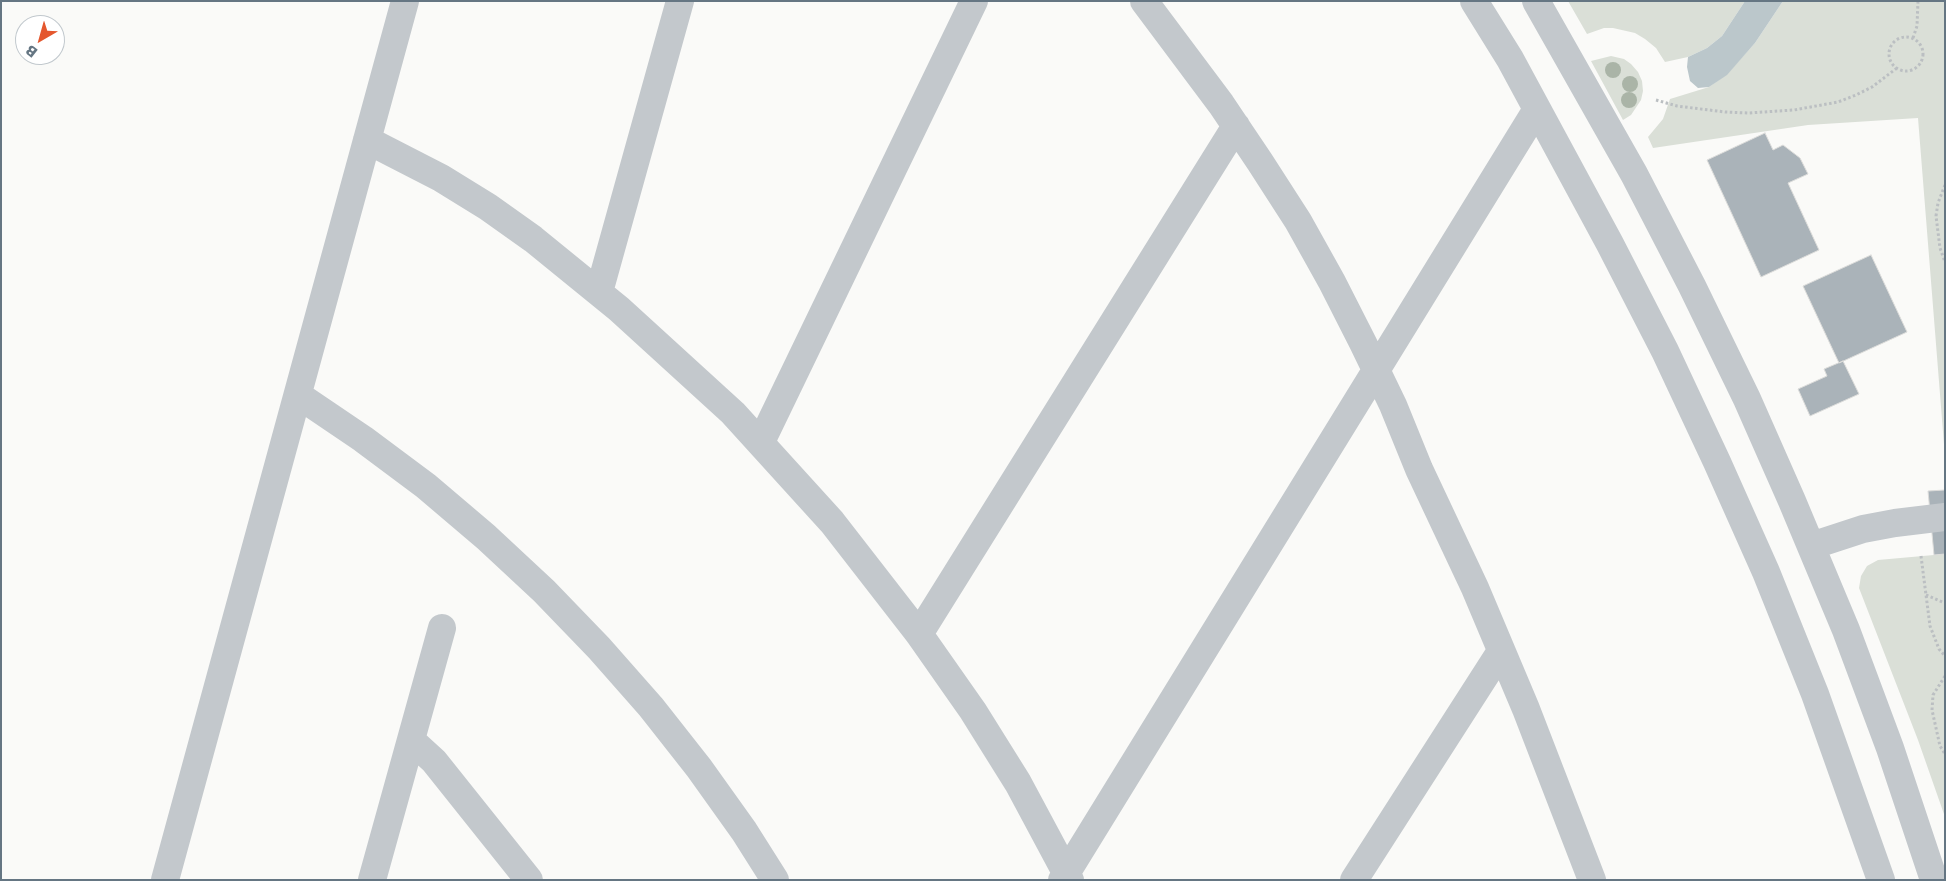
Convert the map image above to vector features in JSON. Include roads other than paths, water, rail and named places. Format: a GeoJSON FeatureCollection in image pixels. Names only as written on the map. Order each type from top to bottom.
{"type":"FeatureCollection","features":[{"type":"Feature","properties":{"kind":"street"},"geometry":{"type":"LineString","coordinates":[[165,880],[405,1]]}},
{"type":"Feature","properties":{"kind":"street"},"geometry":{"type":"LineString","coordinates":[[598,292],[680,1]]}},
{"type":"Feature","properties":{"kind":"street"},"geometry":{"type":"LineString","coordinates":[[761,442],[974,1]]}},
{"type":"Feature","properties":{"kind":"street"},"geometry":{"type":"LineString","coordinates":[[1144,1],[1176,41],[1236,126],[1298,221],[1332,282],[1376,370],[1501,651],[1530,718],[1592,880]]}},
{"type":"Feature","properties":{"kind":"street"},"geometry":{"type":"LineString","coordinates":[[1474,1],[1510,59],[1614,252],[1665,352],[1717,462],[1766,572],[1815,694],[1881,880]]}},
{"type":"Feature","properties":{"kind":"street"},"geometry":{"type":"LineString","coordinates":[[1536,1],[1634,174],[1692,286],[1747,399],[1846,630],[1890,748],[1934,880]]}},
{"type":"Feature","properties":{"kind":"street"},"geometry":{"type":"LineString","coordinates":[[1066,877],[1536,109]]}},
{"type":"Feature","properties":{"kind":"street"},"geometry":{"type":"LineString","coordinates":[[919,634],[1236,126]]}},
{"type":"Feature","properties":{"kind":"street"},"geometry":{"type":"LineString","coordinates":[[367,140],[441,178],[488,207],[533,239],[598,292],[678,362],[761,442],[832,522],[919,634],[972,711],[1018,783],[1066,877]]}},
{"type":"Feature","properties":{"kind":"street"},"geometry":{"type":"LineString","coordinates":[[298,394],[426,486],[486,537],[544,591],[599,648],[651,707],[699,768],[744,831],[775,880]]}},
{"type":"Feature","properties":{"kind":"street"},"geometry":{"type":"LineString","coordinates":[[1811,546],[1863,529],[1945,517]]}},
{"type":"Feature","properties":{"kind":"street"},"geometry":{"type":"LineString","coordinates":[[372,880],[442,628]]}},
{"type":"Feature","properties":{"kind":"street"},"geometry":{"type":"LineString","coordinates":[[1354,880],[1501,651]]}},
{"type":"Feature","properties":{"kind":"street"},"geometry":{"type":"LineString","coordinates":[[411,740],[434,761],[528,880]]}}]}
